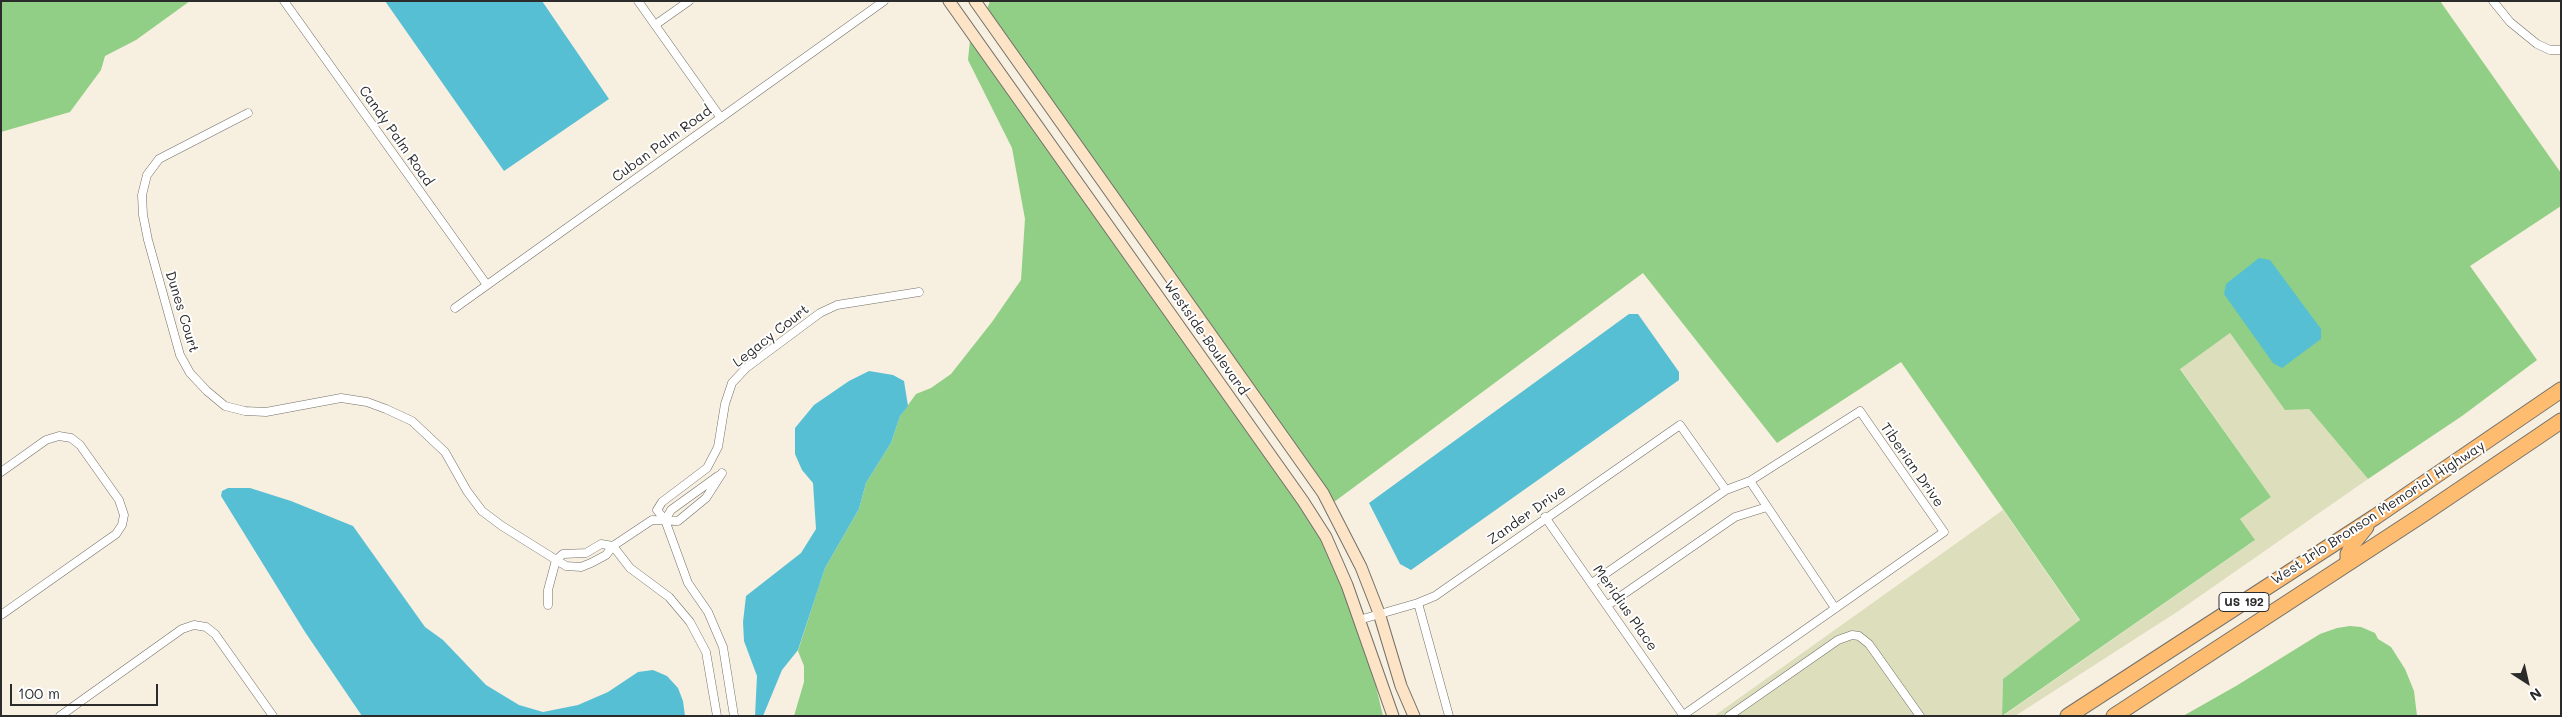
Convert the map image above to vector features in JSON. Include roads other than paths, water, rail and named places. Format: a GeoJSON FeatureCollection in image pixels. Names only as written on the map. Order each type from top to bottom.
{"type":"FeatureCollection","features":[{"type":"Feature","properties":{"kind":"highway","name":"West Irlo Bronson Memorial Highway"},"geometry":{"type":"LineString","coordinates":[[2068,716],[2375,517],[2561,390]]}},
{"type":"Feature","properties":{"kind":"highway","name":"West Irlo Bronson Memorial Highway"},"geometry":{"type":"LineString","coordinates":[[2114,716],[2561,421]]}},
{"type":"Feature","properties":{"kind":"highway"},"geometry":{"type":"LineString","coordinates":[[2348,563],[2348,554],[2354,542],[2375,517]]}},
{"type":"Feature","properties":{"kind":"highway"},"geometry":{"type":"LineString","coordinates":[[2300,594],[2327,565],[2334,543]]}},
{"type":"Feature","properties":{"kind":"street","name":"Candy Palm Road"},"geometry":{"type":"LineString","coordinates":[[284,1],[487,285]]}},
{"type":"Feature","properties":{"kind":"street"},"geometry":{"type":"LineString","coordinates":[[638,1],[721,118]]}},
{"type":"Feature","properties":{"kind":"street"},"geometry":{"type":"LineString","coordinates":[[655,26],[689,1]]}},
{"type":"Feature","properties":{"kind":"street","name":"Cuban Palm Road"},"geometry":{"type":"LineString","coordinates":[[455,308],[884,1]]}},
{"type":"Feature","properties":{"kind":"street","name":"Westside Boulevard"},"geometry":{"type":"LineString","coordinates":[[949,1],[1303,501],[1326,537],[1347,585],[1393,716]]}},
{"type":"Feature","properties":{"kind":"street","name":"Westside Boulevard"},"geometry":{"type":"LineString","coordinates":[[975,1],[1323,493],[1361,567],[1379,613],[1401,686],[1414,716]]}},
{"type":"Feature","properties":{"kind":"street"},"geometry":{"type":"LineString","coordinates":[[2493,1],[2510,22],[2537,44],[2550,50],[2561,50]]}},
{"type":"Feature","properties":{"kind":"street","name":"Dunes Court"},"geometry":{"type":"LineString","coordinates":[[248,113],[159,159],[147,175],[144,188],[143,215],[148,240],[180,355],[190,373],[207,392],[226,406],[245,411],[266,412],[341,398],[367,402],[412,421],[445,452],[467,491],[482,511],[502,526],[566,566],[581,567],[606,554],[613,546],[652,520],[678,521],[706,498],[722,473]]}},
{"type":"Feature","properties":{"kind":"street","name":"Legacy Court"},"geometry":{"type":"LineString","coordinates":[[665,520],[656,510],[662,502],[707,468],[718,447],[725,404],[732,383],[746,368],[820,313],[837,305],[919,292]]}},
{"type":"Feature","properties":{"kind":"street","name":"Tiberian Drive"},"geometry":{"type":"LineString","coordinates":[[1592,583],[1726,490],[1750,481],[1860,411],[1944,532],[1683,715]]}},
{"type":"Feature","properties":{"kind":"street","name":"Zander Drive"},"geometry":{"type":"LineString","coordinates":[[1359,620],[1418,603],[1434,596],[1545,517],[1680,425],[1726,490]]}},
{"type":"Feature","properties":{"kind":"street"},"geometry":{"type":"LineString","coordinates":[[1,472],[46,440],[59,436],[71,438],[80,445],[119,500],[124,515],[122,525],[116,534],[1,615]]}},
{"type":"Feature","properties":{"kind":"street"},"geometry":{"type":"LineString","coordinates":[[707,468],[722,473]]}},
{"type":"Feature","properties":{"kind":"street"},"geometry":{"type":"LineString","coordinates":[[722,473],[671,510],[665,520],[681,569],[688,583],[708,612],[723,647],[734,716]]}},
{"type":"Feature","properties":{"kind":"street"},"geometry":{"type":"LineString","coordinates":[[1750,481],[1835,608]]}},
{"type":"Feature","properties":{"kind":"street"},"geometry":{"type":"LineString","coordinates":[[1608,605],[1735,516],[1767,507]]}},
{"type":"Feature","properties":{"kind":"street","name":"Meridius Place"},"geometry":{"type":"LineString","coordinates":[[1545,517],[1683,715]]}},
{"type":"Feature","properties":{"kind":"street"},"geometry":{"type":"LineString","coordinates":[[548,605],[548,590],[556,560],[564,554],[586,553],[601,544],[613,546],[630,568],[669,597],[690,622],[706,652],[717,716]]}},
{"type":"Feature","properties":{"kind":"street"},"geometry":{"type":"LineString","coordinates":[[1418,603],[1449,716]]}},
{"type":"Feature","properties":{"kind":"street"},"geometry":{"type":"LineString","coordinates":[[60,716],[182,629],[194,625],[206,627],[215,634],[271,713],[261,716]]}},
{"type":"Feature","properties":{"kind":"street"},"geometry":{"type":"LineString","coordinates":[[1729,716],[1838,640],[1852,635],[1859,636],[1869,644],[1920,716]]}},
{"type":"Feature","properties":{"kind":"water"},"geometry":{"type":"Polygon","coordinates":[[[385,1],[542,1],[609,99],[504,171],[385,1]]]}},
{"type":"Feature","properties":{"kind":"water"},"geometry":{"type":"Polygon","coordinates":[[[2259,258],[2270,260],[2321,329],[2321,339],[2282,368],[2273,363],[2224,294],[2226,284],[2259,258]]]}},
{"type":"Feature","properties":{"kind":"water"},"geometry":{"type":"Polygon","coordinates":[[[1629,314],[1638,314],[1679,372],[1679,380],[1411,570],[1400,564],[1369,503],[1629,314]]]}},
{"type":"Feature","properties":{"kind":"water"},"geometry":{"type":"Polygon","coordinates":[[[869,371],[893,375],[904,381],[908,406],[900,416],[891,443],[866,483],[859,509],[825,568],[798,650],[782,670],[763,716],[755,716],[757,676],[744,641],[743,622],[746,596],[801,553],[816,529],[813,483],[802,470],[795,454],[795,428],[814,405],[849,381],[869,371]]]}},
{"type":"Feature","properties":{"kind":"water"},"geometry":{"type":"Polygon","coordinates":[[[228,488],[250,488],[291,501],[353,526],[425,627],[443,640],[486,685],[519,705],[543,712],[578,705],[608,692],[638,672],[653,670],[667,676],[678,688],[683,701],[685,716],[362,716],[305,632],[221,496],[222,491],[228,488]]]}}]}
